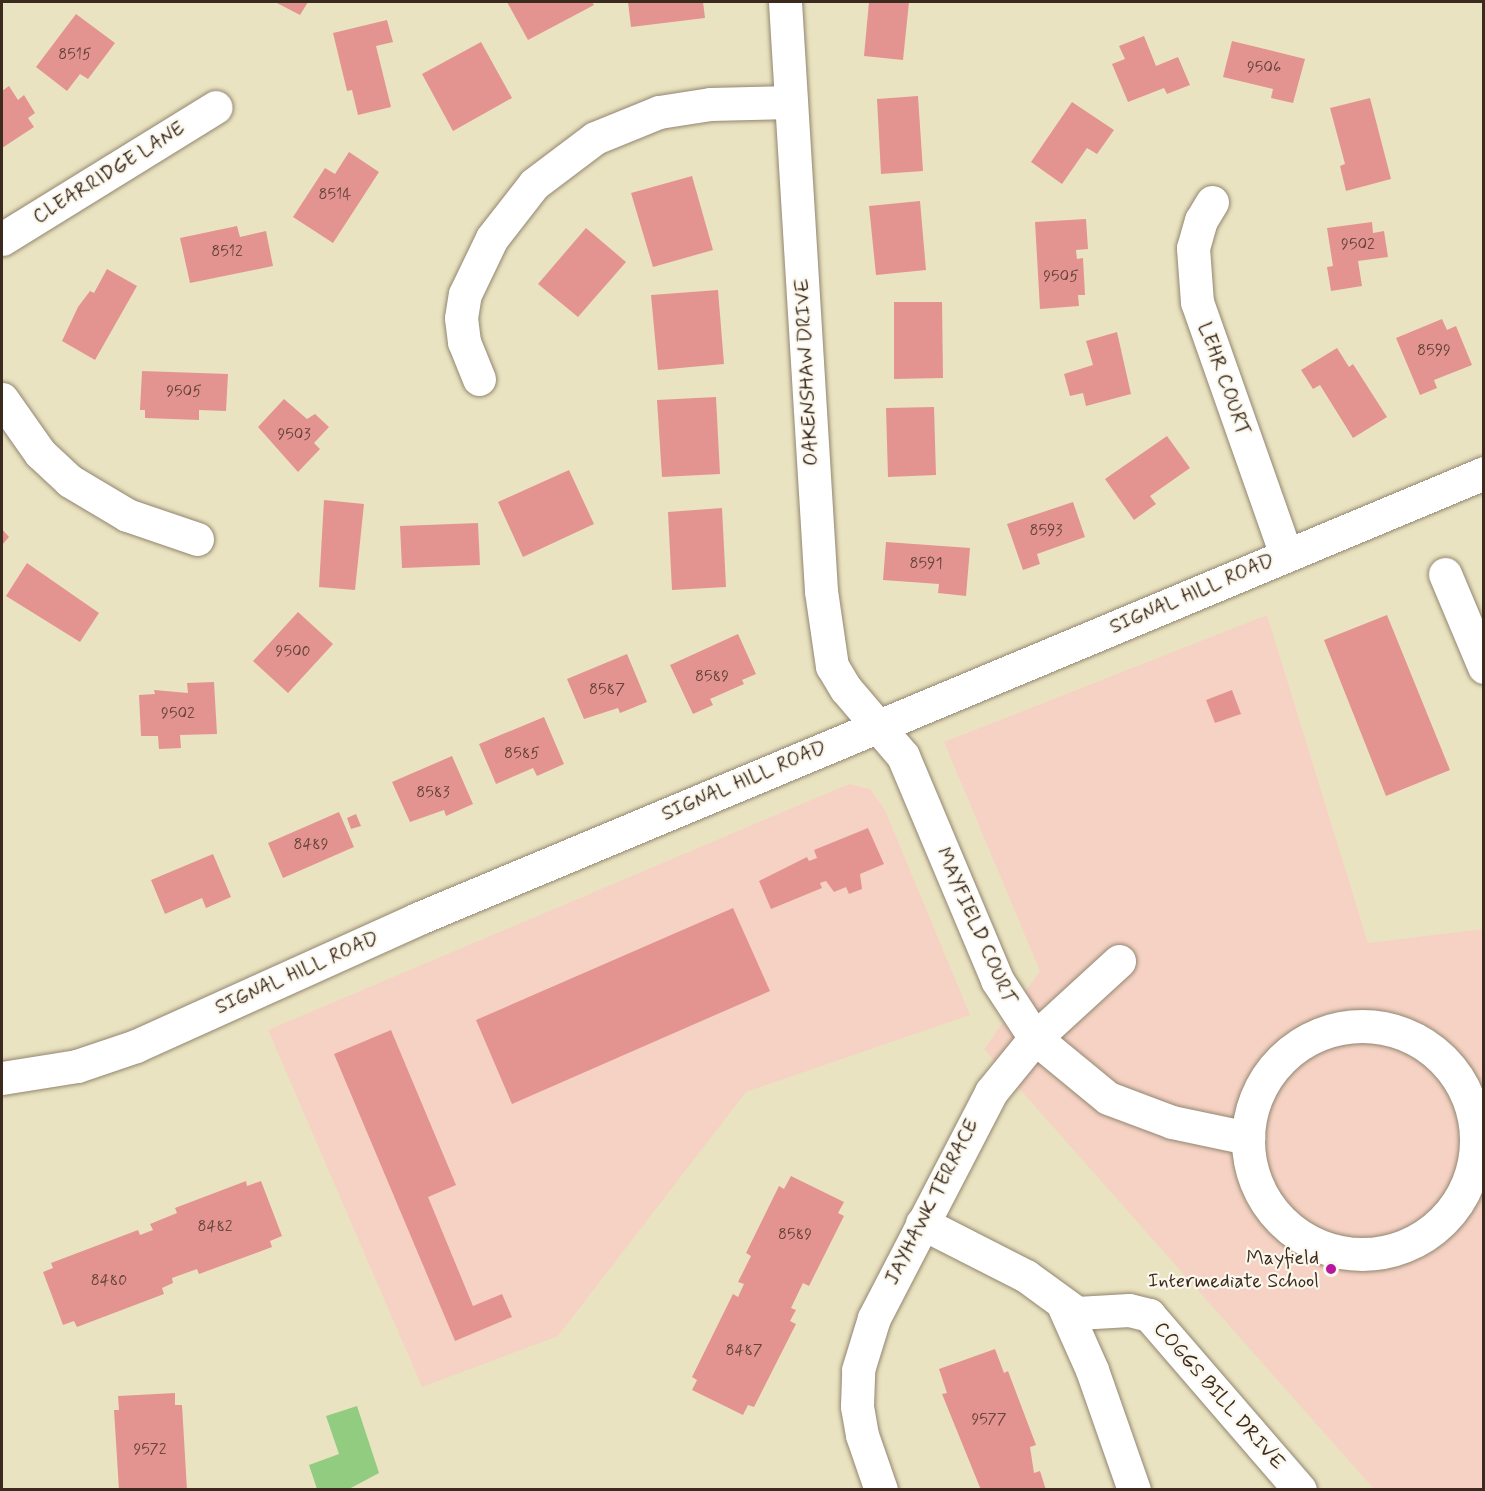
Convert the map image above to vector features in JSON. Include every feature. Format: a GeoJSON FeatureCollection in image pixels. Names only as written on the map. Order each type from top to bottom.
{"type":"FeatureCollection","features":[{"type":"Feature","properties":{"kind":"street","name":"OAKENSHAW DRIVE"},"geometry":{"type":"LineString","coordinates":[[785,2],[825,639],[838,677],[879,724]]}},
{"type":"Feature","properties":{"kind":"street"},"geometry":{"type":"LineString","coordinates":[[479,379],[464,342],[461,318],[465,294],[492,237],[534,184],[595,138],[659,112],[710,104],[791,102]]}},
{"type":"Feature","properties":{"kind":"street","name":"CLEARRIDGE LANE"},"geometry":{"type":"LineString","coordinates":[[2,239],[216,107]]}},
{"type":"Feature","properties":{"kind":"street","name":"LEHR COURT"},"geometry":{"type":"LineString","coordinates":[[1212,202],[1201,220],[1193,248],[1197,302],[1286,555]]}},
{"type":"Feature","properties":{"kind":"street"},"geometry":{"type":"LineString","coordinates":[[2,399],[40,453],[70,481],[127,515],[197,539]]}},
{"type":"Feature","properties":{"kind":"street","name":"SIGNAL HILL ROAD"},"geometry":{"type":"LineString","coordinates":[[2,1078],[77,1066],[136,1046],[417,920],[879,724],[1484,473]]}},
{"type":"Feature","properties":{"kind":"street"},"geometry":{"type":"LineString","coordinates":[[1445,574],[1484,667]]}},
{"type":"Feature","properties":{"kind":"street","name":"MAYFIELD COURT"},"geometry":{"type":"LineString","coordinates":[[879,724],[906,763],[997,980],[1035,1038],[1108,1098],[1162,1119],[1248,1138]]}},
{"type":"Feature","properties":{"kind":"street","name":"JAYHAWK TERRACE"},"geometry":{"type":"LineString","coordinates":[[881,1490],[862,1435],[858,1370],[874,1318],[978,1112],[1035,1038],[1119,961]]}},
{"type":"Feature","properties":{"kind":"street"},"geometry":{"type":"LineString","coordinates":[[1370,1026],[1419,1040],[1443,1058],[1459,1078],[1472,1105],[1477,1131],[1475,1161],[1467,1185],[1450,1213],[1430,1232],[1402,1247],[1367,1254],[1340,1252],[1311,1242],[1284,1223],[1265,1200],[1251,1169],[1248,1138],[1253,1106],[1266,1077],[1286,1055],[1313,1037],[1339,1028],[1370,1026]]}},
{"type":"Feature","properties":{"kind":"street","name":"COGGS BILL DRIVE"},"geometry":{"type":"LineString","coordinates":[[922,1223],[1026,1276],[1064,1307],[1077,1313],[1129,1310],[1149,1316],[1300,1490]]}},
{"type":"Feature","properties":{"kind":"street","name":"COGGS BILL DRIVE"},"geometry":{"type":"LineString","coordinates":[[1064,1307],[1092,1370],[1134,1490]]}},
{"type":"Feature","properties":{"kind":"shaded area","name":"Mayfield Intermediate School"},"geometry":{"type":"Polygon","coordinates":[[[1267,615],[1368,943],[1483,929],[1483,1489],[1374,1489],[984,1049],[1040,971],[944,742],[1267,615]]]}},
{"type":"Feature","properties":{"kind":"shaded area"},"geometry":{"type":"Polygon","coordinates":[[[849,784],[870,789],[885,810],[970,1015],[746,1092],[558,1336],[422,1387],[268,1030],[849,784]]]}},
{"type":"Feature","properties":{"kind":"green space"},"geometry":{"type":"Polygon","coordinates":[[[357,1406],[379,1473],[349,1489],[317,1489],[309,1465],[339,1454],[326,1416],[357,1406]]]}},
{"type":"Feature","properties":{"kind":"building"},"geometry":{"type":"Polygon","coordinates":[[[275,2],[308,2],[300,15],[275,2]]]}},
{"type":"Feature","properties":{"kind":"building"},"geometry":{"type":"Polygon","coordinates":[[[507,2],[592,2],[594,5],[528,40],[507,2]]]}},
{"type":"Feature","properties":{"kind":"building"},"geometry":{"type":"Polygon","coordinates":[[[628,2],[703,2],[705,18],[631,27],[628,2]]]}},
{"type":"Feature","properties":{"kind":"building"},"geometry":{"type":"Polygon","coordinates":[[[869,2],[909,2],[903,60],[864,56],[869,2]]]}},
{"type":"Feature","properties":{"kind":"building"},"geometry":{"type":"Polygon","coordinates":[[[76,14],[115,43],[88,79],[80,74],[67,91],[36,67],[76,14]]]}},
{"type":"Feature","properties":{"kind":"building"},"geometry":{"type":"Polygon","coordinates":[[[387,20],[393,42],[376,46],[391,107],[358,115],[352,90],[347,91],[333,33],[387,20]]]}},
{"type":"Feature","properties":{"kind":"building"},"geometry":{"type":"Polygon","coordinates":[[[1144,36],[1156,66],[1178,57],[1190,85],[1167,94],[1164,88],[1128,102],[1112,64],[1125,59],[1119,46],[1144,36]]]}},
{"type":"Feature","properties":{"kind":"building"},"geometry":{"type":"Polygon","coordinates":[[[1232,41],[1305,59],[1293,103],[1271,98],[1273,89],[1223,77],[1232,41]]]}},
{"type":"Feature","properties":{"kind":"building"},"geometry":{"type":"Polygon","coordinates":[[[481,42],[512,98],[453,131],[422,74],[481,42]]]}},
{"type":"Feature","properties":{"kind":"building"},"geometry":{"type":"Polygon","coordinates":[[[9,86],[18,100],[24,95],[35,113],[28,118],[34,127],[2,148],[2,91],[9,86]]]}},
{"type":"Feature","properties":{"kind":"building"},"geometry":{"type":"Polygon","coordinates":[[[918,96],[923,171],[881,174],[877,99],[918,96]]]}},
{"type":"Feature","properties":{"kind":"building"},"geometry":{"type":"Polygon","coordinates":[[[1370,98],[1391,179],[1346,191],[1340,166],[1345,164],[1330,108],[1370,98]]]}},
{"type":"Feature","properties":{"kind":"building"},"geometry":{"type":"Polygon","coordinates":[[[1072,102],[1114,130],[1097,154],[1087,148],[1062,184],[1031,162],[1072,102]]]}},
{"type":"Feature","properties":{"kind":"building"},"geometry":{"type":"Polygon","coordinates":[[[349,152],[379,172],[333,243],[293,217],[325,168],[335,174],[349,152]]]}},
{"type":"Feature","properties":{"kind":"building"},"geometry":{"type":"Polygon","coordinates":[[[692,176],[713,250],[653,267],[631,193],[692,176]]]}},
{"type":"Feature","properties":{"kind":"building"},"geometry":{"type":"Polygon","coordinates":[[[920,201],[926,270],[876,275],[869,206],[920,201]]]}},
{"type":"Feature","properties":{"kind":"building"},"geometry":{"type":"Polygon","coordinates":[[[1086,219],[1088,249],[1076,250],[1077,259],[1083,258],[1085,295],[1078,295],[1079,306],[1040,309],[1035,222],[1086,219]]]}},
{"type":"Feature","properties":{"kind":"building"},"geometry":{"type":"Polygon","coordinates":[[[1372,222],[1373,233],[1384,231],[1388,257],[1358,261],[1362,286],[1331,291],[1327,267],[1333,266],[1327,228],[1372,222]]]}},
{"type":"Feature","properties":{"kind":"building"},"geometry":{"type":"Polygon","coordinates":[[[237,226],[240,237],[266,231],[273,266],[190,283],[180,238],[237,226]]]}},
{"type":"Feature","properties":{"kind":"building"},"geometry":{"type":"Polygon","coordinates":[[[586,228],[626,262],[578,317],[538,284],[586,228]]]}},
{"type":"Feature","properties":{"kind":"building"},"geometry":{"type":"Polygon","coordinates":[[[107,269],[137,286],[95,360],[62,341],[78,307],[90,291],[94,293],[107,269]]]}},
{"type":"Feature","properties":{"kind":"building"},"geometry":{"type":"Polygon","coordinates":[[[718,290],[724,364],[658,370],[651,295],[718,290]]]}},
{"type":"Feature","properties":{"kind":"building"},"geometry":{"type":"Polygon","coordinates":[[[894,302],[942,302],[943,378],[894,379],[894,302]]]}},
{"type":"Feature","properties":{"kind":"building"},"geometry":{"type":"Polygon","coordinates":[[[1442,319],[1447,330],[1456,326],[1472,365],[1434,380],[1437,388],[1420,395],[1396,338],[1442,319]]]}},
{"type":"Feature","properties":{"kind":"building"},"geometry":{"type":"Polygon","coordinates":[[[1117,332],[1131,394],[1086,406],[1083,393],[1070,396],[1064,374],[1093,365],[1086,341],[1117,332]]]}},
{"type":"Feature","properties":{"kind":"building"},"geometry":{"type":"Polygon","coordinates":[[[1337,348],[1349,367],[1353,364],[1387,417],[1353,438],[1320,385],[1313,389],[1301,370],[1337,348]]]}},
{"type":"Feature","properties":{"kind":"building"},"geometry":{"type":"Polygon","coordinates":[[[142,371],[228,374],[226,411],[199,410],[199,420],[145,418],[145,410],[140,410],[142,371]]]}},
{"type":"Feature","properties":{"kind":"building"},"geometry":{"type":"Polygon","coordinates":[[[716,397],[720,474],[662,477],[657,400],[716,397]]]}},
{"type":"Feature","properties":{"kind":"building"},"geometry":{"type":"Polygon","coordinates":[[[284,399],[307,419],[315,414],[329,427],[314,443],[320,449],[298,472],[258,427],[284,399]]]}},
{"type":"Feature","properties":{"kind":"building"},"geometry":{"type":"Polygon","coordinates":[[[934,407],[936,475],[888,477],[886,408],[934,407]]]}},
{"type":"Feature","properties":{"kind":"building"},"geometry":{"type":"Polygon","coordinates":[[[1167,436],[1190,468],[1150,496],[1156,504],[1134,520],[1105,479],[1167,436]]]}},
{"type":"Feature","properties":{"kind":"building"},"geometry":{"type":"Polygon","coordinates":[[[569,470],[594,524],[523,557],[498,502],[569,470]]]}},
{"type":"Feature","properties":{"kind":"building"},"geometry":{"type":"Polygon","coordinates":[[[324,500],[364,504],[355,590],[319,587],[324,500]]]}},
{"type":"Feature","properties":{"kind":"building"},"geometry":{"type":"Polygon","coordinates":[[[1073,502],[1085,537],[1037,554],[1040,564],[1023,570],[1007,524],[1073,502]]]}},
{"type":"Feature","properties":{"kind":"building"},"geometry":{"type":"Polygon","coordinates":[[[722,508],[726,587],[672,590],[668,512],[722,508]]]}},
{"type":"Feature","properties":{"kind":"building"},"geometry":{"type":"Polygon","coordinates":[[[478,523],[480,565],[402,568],[400,526],[478,523]]]}},
{"type":"Feature","properties":{"kind":"building"},"geometry":{"type":"Polygon","coordinates":[[[2,529],[9,537],[2,545],[2,529]]]}},
{"type":"Feature","properties":{"kind":"building"},"geometry":{"type":"Polygon","coordinates":[[[886,542],[970,548],[966,596],[938,593],[939,584],[883,580],[886,542]]]}},
{"type":"Feature","properties":{"kind":"building"},"geometry":{"type":"Polygon","coordinates":[[[27,563],[99,613],[80,642],[6,596],[27,563]]]}},
{"type":"Feature","properties":{"kind":"building"},"geometry":{"type":"Polygon","coordinates":[[[298,612],[333,644],[288,693],[253,661],[298,612]]]}},
{"type":"Feature","properties":{"kind":"building"},"geometry":{"type":"Polygon","coordinates":[[[1387,615],[1450,770],[1386,796],[1324,640],[1387,615]]]}},
{"type":"Feature","properties":{"kind":"building"},"geometry":{"type":"Polygon","coordinates":[[[738,634],[756,674],[742,680],[744,684],[710,699],[713,705],[693,714],[670,665],[738,634]]]}},
{"type":"Feature","properties":{"kind":"building"},"geometry":{"type":"Polygon","coordinates":[[[627,654],[647,702],[620,713],[618,708],[584,719],[567,679],[627,654]]]}},
{"type":"Feature","properties":{"kind":"building"},"geometry":{"type":"Polygon","coordinates":[[[214,682],[217,734],[180,735],[181,748],[159,749],[158,736],[141,736],[139,695],[155,694],[154,690],[188,693],[187,683],[214,682]]]}},
{"type":"Feature","properties":{"kind":"building"},"geometry":{"type":"Polygon","coordinates":[[[1232,690],[1241,714],[1215,723],[1206,700],[1232,690]]]}},
{"type":"Feature","properties":{"kind":"building"},"geometry":{"type":"Polygon","coordinates":[[[544,717],[564,764],[537,776],[533,768],[496,784],[479,744],[544,717]]]}},
{"type":"Feature","properties":{"kind":"building"},"geometry":{"type":"Polygon","coordinates":[[[452,756],[473,804],[446,816],[444,810],[410,822],[392,782],[452,756]]]}},
{"type":"Feature","properties":{"kind":"building"},"geometry":{"type":"Polygon","coordinates":[[[339,812],[354,847],[283,878],[268,843],[339,812]]]}},
{"type":"Feature","properties":{"kind":"building"},"geometry":{"type":"Polygon","coordinates":[[[356,814],[361,826],[351,829],[347,818],[356,814]]]}},
{"type":"Feature","properties":{"kind":"building"},"geometry":{"type":"Polygon","coordinates":[[[868,828],[884,864],[860,874],[862,889],[849,894],[846,887],[834,892],[826,881],[820,883],[822,888],[771,909],[759,881],[807,857],[809,861],[817,858],[814,850],[868,828]]]}},
{"type":"Feature","properties":{"kind":"building"},"geometry":{"type":"Polygon","coordinates":[[[213,854],[231,897],[206,908],[202,898],[165,914],[151,880],[213,854]]]}},
{"type":"Feature","properties":{"kind":"building"},"geometry":{"type":"Polygon","coordinates":[[[733,908],[770,991],[512,1104],[476,1020],[733,908]]]}},
{"type":"Feature","properties":{"kind":"building"},"geometry":{"type":"Polygon","coordinates":[[[391,1030],[456,1185],[428,1197],[473,1306],[502,1294],[512,1317],[455,1341],[334,1054],[391,1030]]]}},
{"type":"Feature","properties":{"kind":"building"},"geometry":{"type":"Polygon","coordinates":[[[791,1176],[844,1202],[838,1213],[844,1216],[809,1286],[803,1283],[791,1308],[796,1310],[790,1321],[796,1324],[754,1407],[748,1405],[743,1415],[692,1390],[697,1380],[692,1377],[733,1294],[738,1297],[744,1284],[738,1282],[751,1256],[746,1253],[779,1186],[784,1189],[791,1176]]]}},
{"type":"Feature","properties":{"kind":"building"},"geometry":{"type":"Polygon","coordinates":[[[246,1181],[247,1186],[261,1181],[282,1236],[270,1241],[272,1247],[199,1274],[197,1269],[172,1278],[173,1283],[162,1288],[164,1294],[77,1327],[74,1321],[63,1325],[43,1272],[53,1268],[51,1263],[138,1230],[140,1235],[153,1230],[150,1224],[177,1213],[175,1208],[246,1181]]]}},
{"type":"Feature","properties":{"kind":"building"},"geometry":{"type":"Polygon","coordinates":[[[995,1349],[1004,1373],[1008,1371],[1036,1445],[1030,1447],[1034,1473],[1040,1471],[1046,1490],[981,1490],[942,1394],[947,1393],[939,1369],[995,1349]]]}},
{"type":"Feature","properties":{"kind":"building"},"geometry":{"type":"Polygon","coordinates":[[[175,1393],[175,1405],[182,1405],[187,1490],[119,1490],[114,1410],[119,1410],[118,1396],[175,1393]]]}},
{"type":"Feature","properties":{"kind":"place","name":"Mayfield Intermediate School"},"geometry":{"type":"Point","coordinates":[1331,1269]}}]}
